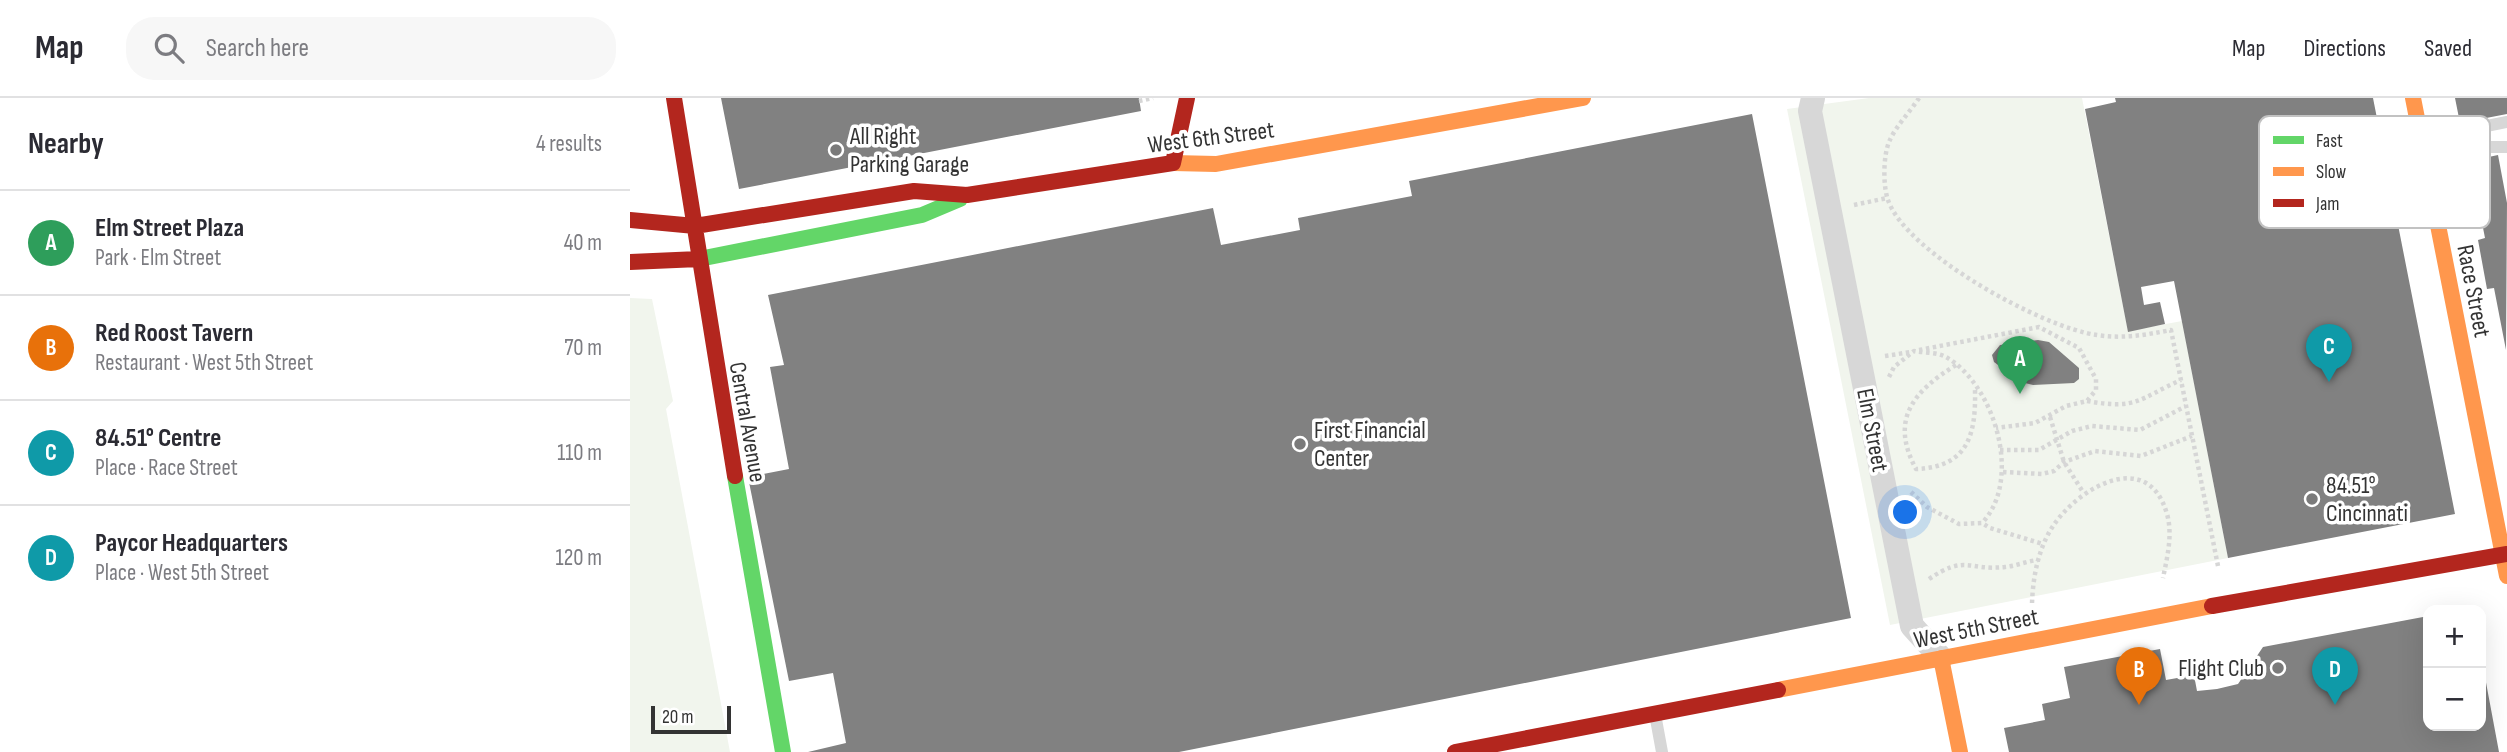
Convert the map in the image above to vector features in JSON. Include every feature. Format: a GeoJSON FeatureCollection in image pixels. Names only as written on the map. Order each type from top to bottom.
{"type":"FeatureCollection","features":[{"type":"Feature","properties":{"kind":"main road","name":"Central Avenue"},"geometry":{"type":"LineString","coordinates":[[674,98],[783,752]]}},
{"type":"Feature","properties":{"kind":"main road"},"geometry":{"type":"LineString","coordinates":[[1173,163],[1187,98]]}},
{"type":"Feature","properties":{"kind":"main road","name":"West 6th Street"},"geometry":{"type":"LineString","coordinates":[[630,220],[695,226],[914,191],[967,195],[1173,163],[1216,164],[1583,98]]}},
{"type":"Feature","properties":{"kind":"main road","name":"Race Street"},"geometry":{"type":"LineString","coordinates":[[2413,98],[2417,116]]}},
{"type":"Feature","properties":{"kind":"main road","name":"West 6th Street"},"geometry":{"type":"LineString","coordinates":[[630,262],[699,259],[922,215],[967,195]]}},
{"type":"Feature","properties":{"kind":"main road","name":"Race Street"},"geometry":{"type":"LineString","coordinates":[[2438,228],[2507,576]]}},
{"type":"Feature","properties":{"kind":"main road","name":"West 5th Street"},"geometry":{"type":"LineString","coordinates":[[1455,752],[2363,577],[2504,554]]}},
{"type":"Feature","properties":{"kind":"main road"},"geometry":{"type":"LineString","coordinates":[[1941,658],[1960,752]]}},
{"type":"Feature","properties":{"kind":"street","name":"Elm Street"},"geometry":{"type":"LineString","coordinates":[[1813,98],[1810,111],[1912,626],[1941,658]]}},
{"type":"Feature","properties":{"kind":"lane"},"geometry":{"type":"LineString","coordinates":[[1655,714],[1662,752]]}},
{"type":"Feature","properties":{"kind":"path"},"geometry":{"type":"LineString","coordinates":[[1139,101],[1153,98]]}},
{"type":"Feature","properties":{"kind":"path"},"geometry":{"type":"LineString","coordinates":[[1919,98],[1889,143],[1887,198],[1898,222],[1924,247],[1978,284],[2051,323],[2094,335],[2127,338],[2171,330],[2218,566]]}},
{"type":"Feature","properties":{"kind":"path"},"geometry":{"type":"LineString","coordinates":[[1830,209],[1887,198]]}},
{"type":"Feature","properties":{"kind":"path"},"geometry":{"type":"LineString","coordinates":[[1859,360],[2051,323]]}},
{"type":"Feature","properties":{"kind":"path"},"geometry":{"type":"LineString","coordinates":[[2039,327],[2079,348],[2096,379],[2096,390],[2087,401]]}},
{"type":"Feature","properties":{"kind":"path"},"geometry":{"type":"LineString","coordinates":[[1885,386],[1894,367],[1914,351],[1944,356],[1956,365],[1975,387],[1996,428],[2003,472],[1992,512],[1982,523]]}},
{"type":"Feature","properties":{"kind":"path"},"geometry":{"type":"LineString","coordinates":[[1956,365],[1919,392],[1908,408],[1905,433],[1909,455],[1916,469],[1931,468],[1960,454],[1971,439],[1975,387]]}},
{"type":"Feature","properties":{"kind":"path"},"geometry":{"type":"LineString","coordinates":[[1996,428],[2035,423],[2066,406],[2087,401],[2119,406],[2134,405],[2181,380]]}},
{"type":"Feature","properties":{"kind":"path"},"geometry":{"type":"LineString","coordinates":[[2000,450],[2039,450],[2072,431],[2092,426],[2140,430],[2186,406]]}},
{"type":"Feature","properties":{"kind":"path"},"geometry":{"type":"LineString","coordinates":[[2050,417],[2064,462],[2083,492]]}},
{"type":"Feature","properties":{"kind":"path"},"geometry":{"type":"LineString","coordinates":[[2003,472],[2042,474],[2054,471],[2064,462],[2095,451],[2141,456],[2192,436]]}},
{"type":"Feature","properties":{"kind":"path"},"geometry":{"type":"LineString","coordinates":[[2032,603],[2043,544],[2069,505],[2083,492],[2102,482],[2137,480],[2160,496],[2168,516],[2169,535],[2163,578]]}},
{"type":"Feature","properties":{"kind":"path"},"geometry":{"type":"LineString","coordinates":[[1906,486],[1927,507],[1959,524],[1982,523],[1990,528],[2043,544]]}},
{"type":"Feature","properties":{"kind":"path"},"geometry":{"type":"LineString","coordinates":[[1904,587],[1959,564],[2007,567],[2038,560]]}},
{"type":"Feature","properties":{"kind":"shaded area"},"geometry":{"type":"Polygon","coordinates":[[[1869,98],[2082,98],[2128,331],[2182,321],[2228,558],[1890,625],[1787,109],[1869,98]]]}},
{"type":"Feature","properties":{"kind":"shaded area"},"geometry":{"type":"Polygon","coordinates":[[[630,298],[652,299],[673,401],[666,409],[730,752],[630,752],[630,298]]]}},
{"type":"Feature","properties":{"kind":"building","name":"All Right Parking Garage"},"geometry":{"type":"Polygon","coordinates":[[[721,98],[1139,98],[1141,111],[739,189],[721,98]]]}},
{"type":"Feature","properties":{"kind":"building"},"geometry":{"type":"Polygon","coordinates":[[[2115,98],[2373,98],[2377,116],[2259,116],[2259,228],[2399,228],[2455,514],[2228,558],[2174,281],[2141,287],[2144,305],[2160,302],[2165,324],[2128,332],[2085,109],[2116,102],[2115,98]]]}},
{"type":"Feature","properties":{"kind":"building"},"geometry":{"type":"Polygon","coordinates":[[[2455,98],[2507,98],[2507,114],[2490,117],[2459,116],[2455,98]]]}},
{"type":"Feature","properties":{"kind":"building","name":"First Financial Center"},"geometry":{"type":"Polygon","coordinates":[[[1752,114],[1851,618],[1179,752],[808,752],[846,743],[833,673],[789,681],[748,477],[789,469],[770,367],[784,365],[768,295],[1213,208],[1221,245],[1300,230],[1298,218],[1412,196],[1409,181],[1752,114]]]}},
{"type":"Feature","properties":{"kind":"building"},"geometry":{"type":"Polygon","coordinates":[[[2498,155],[2507,203],[2506,350],[2494,288],[2487,289],[2478,240],[2485,238],[2483,228],[2490,228],[2490,157],[2498,155]]]}},
{"type":"Feature","properties":{"kind":"building"},"geometry":{"type":"Polygon","coordinates":[[[2038,340],[2049,342],[2079,368],[2079,379],[2074,383],[2033,385],[2021,382],[1994,362],[1992,355],[2000,345],[2038,340]]]}},
{"type":"Feature","properties":{"kind":"building"},"geometry":{"type":"Polygon","coordinates":[[[2423,617],[2423,731],[2486,731],[2486,682],[2499,752],[2009,752],[2004,728],[2045,720],[2042,704],[2070,698],[2064,667],[2160,649],[2166,680],[2194,675],[2197,691],[2217,689],[2238,684],[2263,647],[2423,617]]]}},
{"type":"Feature","properties":{"kind":"traffic: fast"},"geometry":{"type":"LineString","coordinates":[[699,259],[922,215],[960,199]]}},
{"type":"Feature","properties":{"kind":"traffic: fast"},"geometry":{"type":"LineString","coordinates":[[735,476],[783,752]]}},
{"type":"Feature","properties":{"kind":"traffic: slow"},"geometry":{"type":"LineString","coordinates":[[1173,163],[1216,164],[1583,98]]}},
{"type":"Feature","properties":{"kind":"traffic: slow"},"geometry":{"type":"LineString","coordinates":[[2413,98],[2417,116]]}},
{"type":"Feature","properties":{"kind":"traffic: slow"},"geometry":{"type":"LineString","coordinates":[[2439,228],[2507,576]]}},
{"type":"Feature","properties":{"kind":"traffic: slow"},"geometry":{"type":"LineString","coordinates":[[1778,690],[2212,606]]}},
{"type":"Feature","properties":{"kind":"traffic: slow"},"geometry":{"type":"LineString","coordinates":[[1941,658],[1960,752]]}},
{"type":"Feature","properties":{"kind":"traffic: jam"},"geometry":{"type":"LineString","coordinates":[[674,98],[735,476]]}},
{"type":"Feature","properties":{"kind":"traffic: jam"},"geometry":{"type":"LineString","coordinates":[[695,226],[914,191],[967,195],[1173,163],[1187,98]]}},
{"type":"Feature","properties":{"kind":"traffic: jam"},"geometry":{"type":"LineString","coordinates":[[630,220],[695,226]]}},
{"type":"Feature","properties":{"kind":"traffic: jam"},"geometry":{"type":"LineString","coordinates":[[630,262],[699,259]]}},
{"type":"Feature","properties":{"kind":"traffic: jam"},"geometry":{"type":"LineString","coordinates":[[2212,606],[2507,554]]}},
{"type":"Feature","properties":{"kind":"traffic: jam"},"geometry":{"type":"LineString","coordinates":[[1455,752],[1778,690]]}},
{"type":"Feature","properties":{"kind":"place","name":"All Right Parking Garage"},"geometry":{"type":"Point","coordinates":[836,150]}},
{"type":"Feature","properties":{"kind":"place","name":"84.51° Centre"},"geometry":{"type":"Point","coordinates":[2329,382]}},
{"type":"Feature","properties":{"kind":"place","name":"Elm Street Plaza"},"geometry":{"type":"Point","coordinates":[2020,394]}},
{"type":"Feature","properties":{"kind":"place","name":"First Financial Center"},"geometry":{"type":"Point","coordinates":[1300,444]}},
{"type":"Feature","properties":{"kind":"place","name":"84.51° Cincinnati"},"geometry":{"type":"Point","coordinates":[2312,499]}},
{"type":"Feature","properties":{"kind":"place","name":"Flight Club"},"geometry":{"type":"Point","coordinates":[2278,668]}},
{"type":"Feature","properties":{"kind":"place","name":"Red Roost Tavern"},"geometry":{"type":"Point","coordinates":[2139,705]}},
{"type":"Feature","properties":{"kind":"place","name":"Paycor Headquarters"},"geometry":{"type":"Point","coordinates":[2335,705]}}]}
